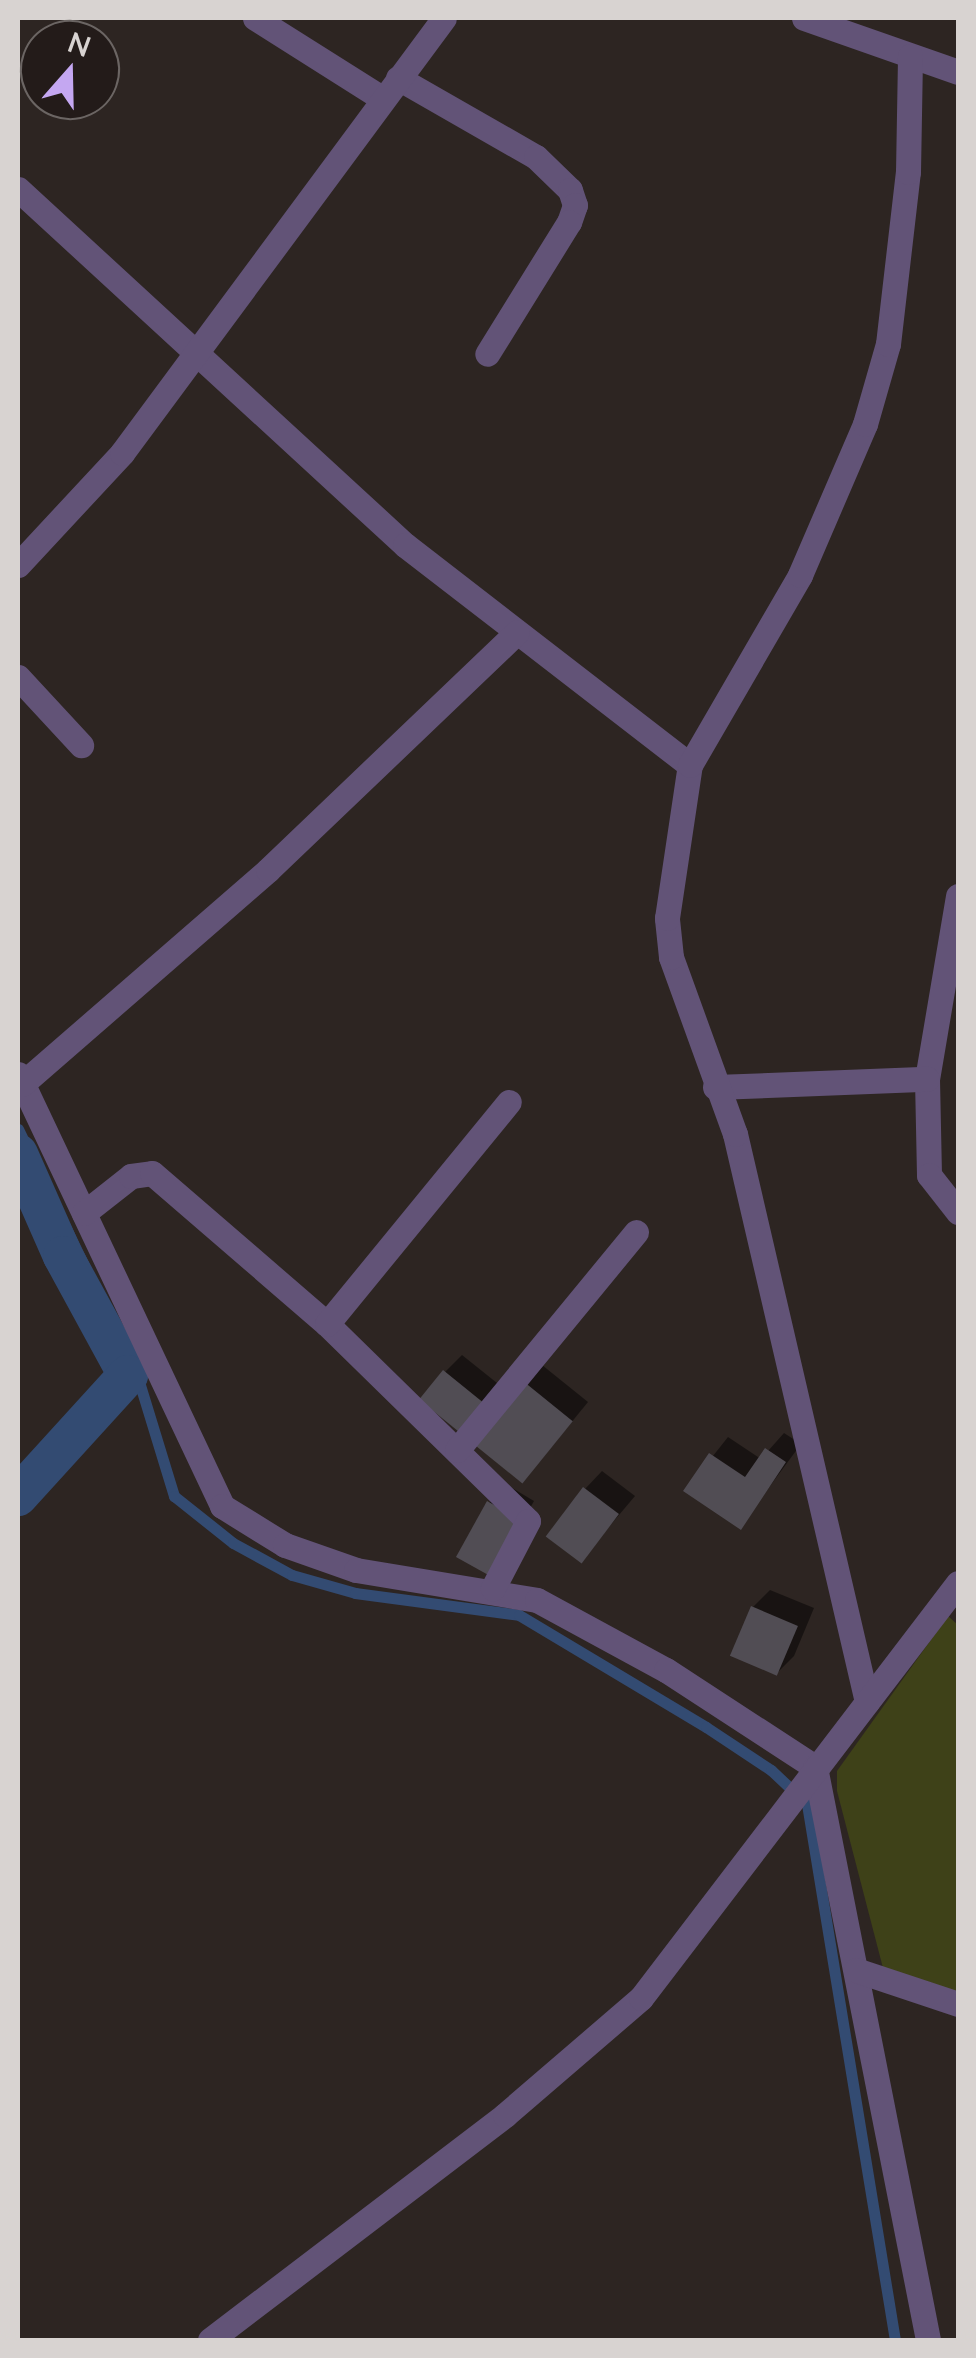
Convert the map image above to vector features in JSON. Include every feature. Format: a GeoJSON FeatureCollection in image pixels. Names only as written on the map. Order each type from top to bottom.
{"type":"FeatureCollection","features":[{"type":"Feature","properties":{"kind":"street"},"geometry":{"type":"LineString","coordinates":[[255,18],[536,157],[570,190],[575,205],[568,222],[486,354]]}},
{"type":"Feature","properties":{"kind":"street"},"geometry":{"type":"LineString","coordinates":[[18,564],[76,508],[200,352],[444,18]]}},
{"type":"Feature","properties":{"kind":"street"},"geometry":{"type":"LineString","coordinates":[[804,18],[958,72]]}},
{"type":"Feature","properties":{"kind":"street"},"geometry":{"type":"LineString","coordinates":[[867,1702],[734,1134],[671,956],[667,918],[690,765],[800,576],[866,424],[888,344],[908,172],[910,56]]}},
{"type":"Feature","properties":{"kind":"street"},"geometry":{"type":"LineString","coordinates":[[18,188],[200,352],[277,433],[404,546],[690,765]]}},
{"type":"Feature","properties":{"kind":"street"},"geometry":{"type":"LineString","coordinates":[[518,632],[268,870],[20,1079],[222,1506],[285,1545],[356,1570],[493,1588],[572,1616],[810,1774],[856,1970],[928,2340]]}},
{"type":"Feature","properties":{"kind":"street"},"geometry":{"type":"LineString","coordinates":[[18,677],[81,745]]}},
{"type":"Feature","properties":{"kind":"street"},"geometry":{"type":"LineString","coordinates":[[958,896],[927,1079],[929,1175],[958,1212]]}},
{"type":"Feature","properties":{"kind":"street"},"geometry":{"type":"LineString","coordinates":[[715,1088],[927,1079]]}},
{"type":"Feature","properties":{"kind":"street"},"geometry":{"type":"LineString","coordinates":[[327,1324],[509,1102]]}},
{"type":"Feature","properties":{"kind":"street"},"geometry":{"type":"LineString","coordinates":[[84,1213],[132,1176],[152,1173],[327,1324],[528,1521],[493,1588]]}},
{"type":"Feature","properties":{"kind":"street"},"geometry":{"type":"LineString","coordinates":[[457,1450],[636,1232]]}},
{"type":"Feature","properties":{"kind":"street"},"geometry":{"type":"LineString","coordinates":[[210,2340],[602,2034],[677,1959],[810,1774],[958,1584]]}},
{"type":"Feature","properties":{"kind":"street"},"geometry":{"type":"LineString","coordinates":[[856,1970],[958,2004]]}},
{"type":"Feature","properties":{"kind":"green space"},"geometry":{"type":"Polygon","coordinates":[[[948,1616],[958,1625],[958,2009],[883,1968],[837,1791],[837,1771],[948,1616]]]}},
{"type":"Feature","properties":{"kind":"building"},"geometry":{"type":"Polygon","coordinates":[[[443,1370],[487,1405],[463,1435],[419,1400],[443,1370]]]}},
{"type":"Feature","properties":{"kind":"building"},"geometry":{"type":"Polygon","coordinates":[[[523,1381],[573,1421],[522,1483],[473,1443],[523,1381]]]}},
{"type":"Feature","properties":{"kind":"building"},"geometry":{"type":"Polygon","coordinates":[[[765,1448],[786,1462],[741,1530],[683,1491],[709,1453],[745,1477],[765,1448]]]}},
{"type":"Feature","properties":{"kind":"building"},"geometry":{"type":"Polygon","coordinates":[[[583,1487],[619,1514],[582,1564],[546,1537],[583,1487]]]}},
{"type":"Feature","properties":{"kind":"building"},"geometry":{"type":"Polygon","coordinates":[[[487,1501],[519,1519],[488,1575],[456,1557],[487,1501]]]}},
{"type":"Feature","properties":{"kind":"building"},"geometry":{"type":"Polygon","coordinates":[[[751,1606],[798,1626],[777,1676],[730,1656],[751,1606]]]}},
{"type":"Feature","properties":{"kind":"waterway"},"geometry":{"type":"LineString","coordinates":[[18,1129],[137,1375],[174,1496],[233,1543],[292,1575],[355,1593],[519,1615],[706,1727],[771,1770],[807,1804],[895,2340]]}},
{"type":"Feature","properties":{"kind":"waterway"},"geometry":{"type":"LineString","coordinates":[[18,1154],[63,1256],[128,1375],[18,1496]]}}]}
